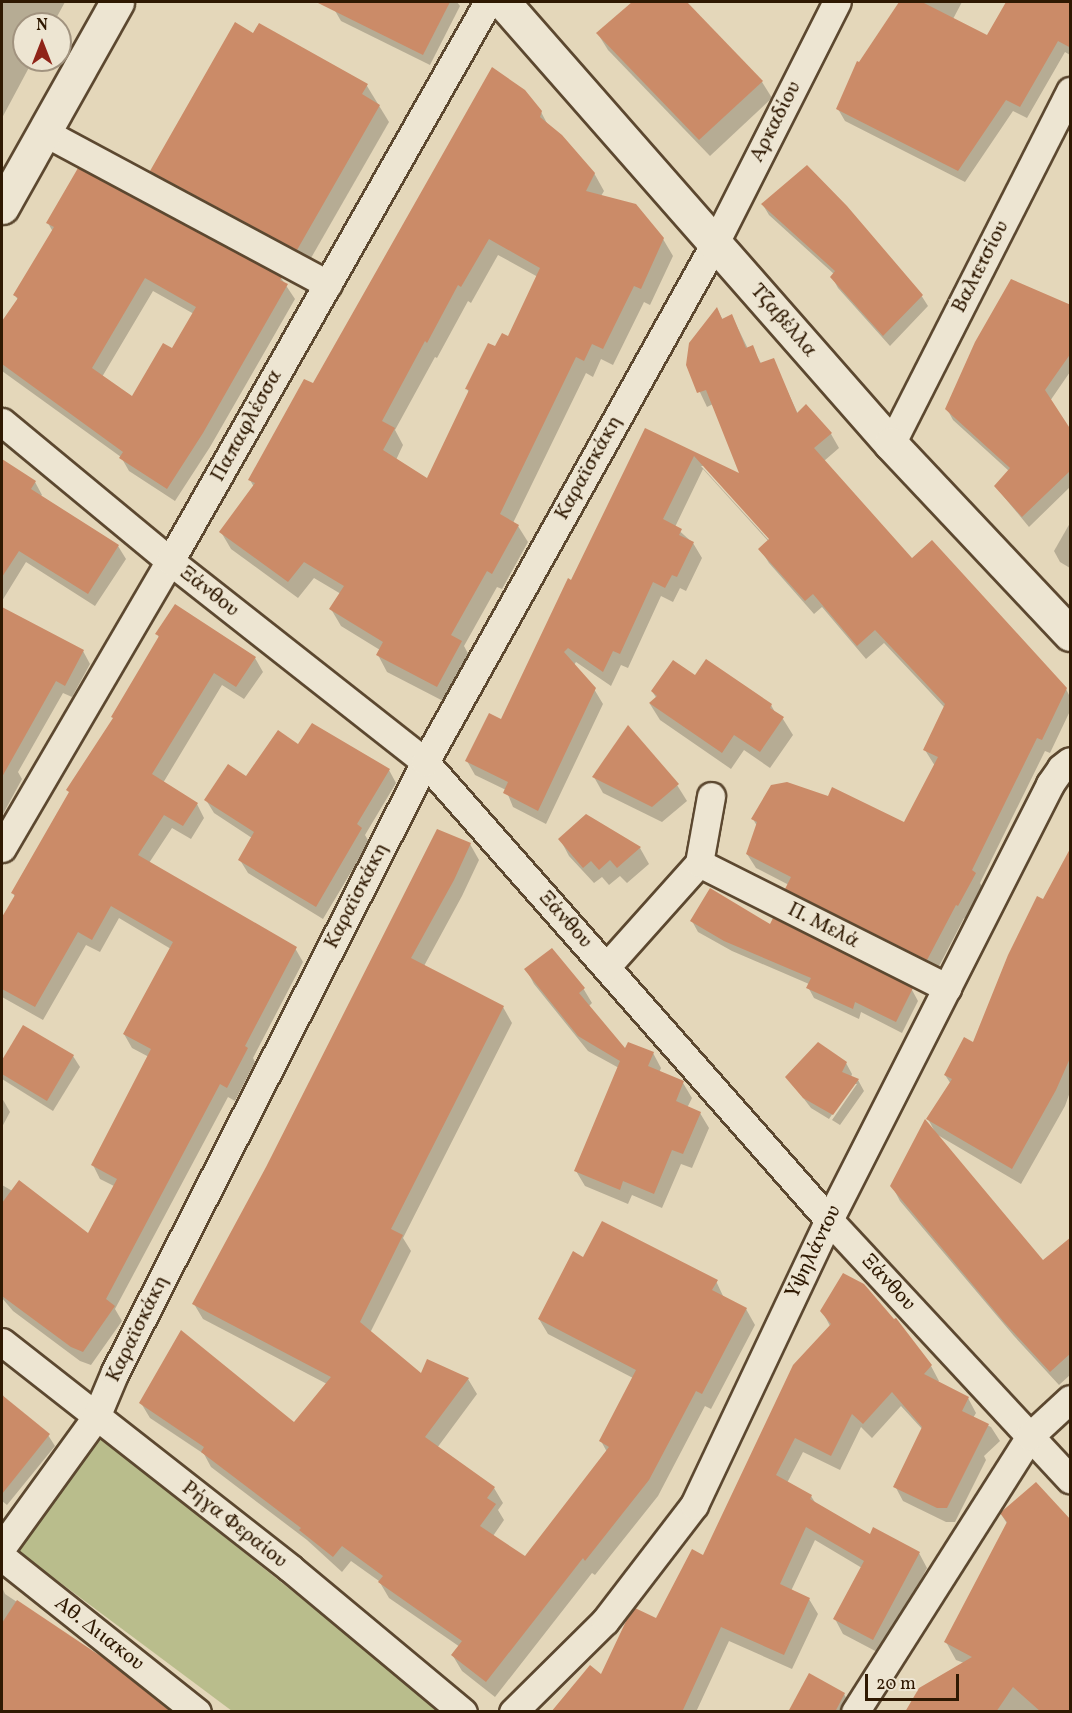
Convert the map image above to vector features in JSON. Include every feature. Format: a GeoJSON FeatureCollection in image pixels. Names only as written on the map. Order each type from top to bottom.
{"type":"FeatureCollection","features":[{"type":"Feature","properties":{"kind":"street"},"geometry":{"type":"LineString","coordinates":[[2,207],[117,2]]}},
{"type":"Feature","properties":{"kind":"street","name":"Παπαφλέσσα"},"geometry":{"type":"LineString","coordinates":[[3,844],[170,561],[488,2]]}},
{"type":"Feature","properties":{"kind":"street","name":"Τζαβέλλα"},"geometry":{"type":"LineString","coordinates":[[503,2],[891,444],[1071,634]]}},
{"type":"Feature","properties":{"kind":"street","name":"Αρκαδίου"},"geometry":{"type":"LineString","coordinates":[[715,243],[837,2]]}},
{"type":"Feature","properties":{"kind":"street","name":"Βαλτετσίου"},"geometry":{"type":"LineString","coordinates":[[891,444],[1071,91]]}},
{"type":"Feature","properties":{"kind":"street"},"geometry":{"type":"LineString","coordinates":[[44,132],[328,284]]}},
{"type":"Feature","properties":{"kind":"street","name":"Καραϊσκάκη"},"geometry":{"type":"LineString","coordinates":[[2,1547],[96,1417],[115,1372],[425,762],[715,243]]}},
{"type":"Feature","properties":{"kind":"street","name":"Ξάνθου"},"geometry":{"type":"LineString","coordinates":[[2,422],[170,561],[425,762],[829,1220],[1071,1479]]}},
{"type":"Feature","properties":{"kind":"street","name":"Υψηλάντου"},"geometry":{"type":"LineString","coordinates":[[513,1712],[605,1621],[694,1505],[829,1220],[1050,784],[1061,768],[1071,761]]}},
{"type":"Feature","properties":{"kind":"street"},"geometry":{"type":"LineString","coordinates":[[606,966],[699,863],[711,796]]}},
{"type":"Feature","properties":{"kind":"street","name":"Π. Μελά"},"geometry":{"type":"LineString","coordinates":[[699,863],[947,988]]}},
{"type":"Feature","properties":{"kind":"street","name":"Ρήγα Φεραίου"},"geometry":{"type":"LineString","coordinates":[[2,1342],[291,1568],[463,1712]]}},
{"type":"Feature","properties":{"kind":"street"},"geometry":{"type":"LineString","coordinates":[[855,1712],[1030,1437],[1071,1399]]}},
{"type":"Feature","properties":{"kind":"street","name":"Αθ. Διιακου"},"geometry":{"type":"LineString","coordinates":[[2,1557],[197,1712]]}},
{"type":"Feature","properties":{"kind":"green space"},"geometry":{"type":"Polygon","coordinates":[[[91,1430],[442,1711],[232,1711],[7,1543],[91,1430]]]}},
{"type":"Feature","properties":{"kind":"building"},"geometry":{"type":"Polygon","coordinates":[[[316,2],[450,2],[423,55],[316,2]]]}},
{"type":"Feature","properties":{"kind":"building"},"geometry":{"type":"Polygon","coordinates":[[[632,2],[687,2],[763,81],[699,140],[596,33],[632,2]]]}},
{"type":"Feature","properties":{"kind":"building"},"geometry":{"type":"Polygon","coordinates":[[[899,2],[922,2],[987,35],[1006,2],[1071,2],[1071,48],[1058,41],[1020,107],[1006,100],[958,171],[836,109],[857,61],[859,62],[899,2]]]}},
{"type":"Feature","properties":{"kind":"building"},"geometry":{"type":"Polygon","coordinates":[[[235,22],[253,33],[259,23],[368,84],[362,94],[380,105],[297,250],[150,171],[235,22]]]}},
{"type":"Feature","properties":{"kind":"building"},"geometry":{"type":"Polygon","coordinates":[[[492,67],[525,90],[542,111],[540,117],[562,135],[595,173],[586,191],[636,204],[664,238],[641,289],[634,286],[603,349],[592,344],[584,361],[576,357],[500,514],[519,525],[492,574],[487,571],[451,635],[462,641],[437,687],[376,655],[383,642],[329,609],[344,586],[304,562],[288,582],[219,532],[255,483],[248,480],[304,379],[313,383],[492,67]],[[489,239],[461,287],[458,285],[427,343],[425,341],[382,421],[395,428],[383,450],[427,478],[469,390],[465,389],[488,343],[495,346],[502,333],[508,336],[540,268],[489,239]]]}},
{"type":"Feature","properties":{"kind":"building"},"geometry":{"type":"Polygon","coordinates":[[[807,165],[847,206],[923,295],[883,336],[830,277],[835,271],[761,204],[807,165]]]}},
{"type":"Feature","properties":{"kind":"building"},"geometry":{"type":"Polygon","coordinates":[[[78,168],[282,277],[280,280],[288,284],[203,433],[167,489],[119,458],[123,452],[2,364],[2,321],[18,298],[13,295],[54,227],[46,223],[78,168]],[[145,278],[92,368],[132,396],[163,343],[172,348],[196,307],[145,278]]]}},
{"type":"Feature","properties":{"kind":"building"},"geometry":{"type":"Polygon","coordinates":[[[1011,279],[1071,305],[1071,353],[1045,390],[1071,430],[1071,470],[1022,517],[994,486],[1010,468],[945,409],[975,342],[1011,279]]]}},
{"type":"Feature","properties":{"kind":"building"},"geometry":{"type":"Polygon","coordinates":[[[717,307],[722,319],[732,314],[746,348],[753,345],[760,363],[774,358],[797,413],[806,404],[832,433],[814,448],[912,558],[932,540],[1067,688],[1042,740],[1037,738],[972,870],[976,873],[927,960],[785,889],[791,877],[746,854],[757,822],[751,819],[771,785],[787,782],[828,796],[832,787],[904,822],[938,757],[923,750],[945,704],[875,630],[857,646],[813,594],[805,601],[758,549],[769,539],[694,456],[663,519],[682,529],[679,535],[694,542],[677,577],[672,575],[665,588],[653,582],[620,654],[613,651],[603,672],[568,648],[564,652],[596,688],[538,811],[503,793],[508,782],[465,761],[489,713],[501,719],[568,578],[571,580],[645,428],[739,473],[706,390],[697,393],[686,365],[689,343],[717,307]]]}},
{"type":"Feature","properties":{"kind":"building"},"geometry":{"type":"Polygon","coordinates":[[[2,459],[36,481],[31,489],[119,545],[88,594],[19,551],[2,577],[2,459]]]}},
{"type":"Feature","properties":{"kind":"building"},"geometry":{"type":"Polygon","coordinates":[[[175,604],[256,657],[236,687],[214,673],[152,774],[198,803],[183,826],[164,815],[138,855],[297,947],[245,1046],[248,1048],[227,1088],[220,1084],[106,1299],[115,1306],[83,1352],[71,1347],[2,1296],[2,1203],[19,1180],[88,1233],[117,1179],[91,1165],[151,1049],[123,1034],[173,942],[111,906],[92,940],[78,932],[35,1007],[2,989],[2,917],[15,895],[11,893],[69,792],[66,790],[113,718],[111,717],[159,636],[155,634],[175,604]]]}},
{"type":"Feature","properties":{"kind":"building"},"geometry":{"type":"Polygon","coordinates":[[[2,607],[84,650],[65,686],[56,681],[2,777],[2,607]]]}},
{"type":"Feature","properties":{"kind":"building"},"geometry":{"type":"Polygon","coordinates":[[[706,659],[772,704],[770,708],[784,717],[760,752],[734,735],[722,753],[649,703],[657,696],[651,691],[673,660],[695,675],[706,659]]]}},
{"type":"Feature","properties":{"kind":"building"},"geometry":{"type":"Polygon","coordinates":[[[312,723],[390,769],[357,824],[362,828],[316,907],[238,860],[254,832],[204,800],[228,764],[246,776],[278,730],[298,744],[312,723]]]}},
{"type":"Feature","properties":{"kind":"building"},"geometry":{"type":"Polygon","coordinates":[[[628,725],[679,784],[652,807],[592,777],[628,725]]]}},
{"type":"Feature","properties":{"kind":"building"},"geometry":{"type":"Polygon","coordinates":[[[586,814],[641,847],[617,868],[610,860],[599,870],[591,861],[583,868],[558,839],[586,814]]]}},
{"type":"Feature","properties":{"kind":"building"},"geometry":{"type":"Polygon","coordinates":[[[437,829],[471,843],[454,880],[411,958],[504,1006],[391,1229],[403,1235],[360,1322],[421,1373],[427,1359],[469,1378],[425,1437],[495,1487],[487,1498],[496,1504],[480,1526],[525,1556],[609,1447],[599,1441],[636,1370],[538,1319],[573,1251],[583,1257],[602,1221],[718,1280],[712,1290],[747,1308],[702,1394],[696,1391],[649,1480],[585,1561],[583,1558],[486,1682],[451,1655],[462,1641],[378,1582],[383,1576],[342,1546],[333,1557],[299,1530],[301,1528],[201,1452],[204,1447],[139,1403],[181,1330],[294,1422],[331,1377],[192,1304],[266,1167],[437,829]]]}},
{"type":"Feature","properties":{"kind":"building"},"geometry":{"type":"Polygon","coordinates":[[[1071,847],[1071,1056],[1056,1090],[1012,1169],[926,1119],[952,1079],[944,1075],[964,1037],[973,1042],[1008,955],[1037,896],[1043,899],[1071,847]]]}},
{"type":"Feature","properties":{"kind":"building"},"geometry":{"type":"Polygon","coordinates":[[[710,888],[770,924],[773,918],[913,988],[896,1022],[855,1002],[853,1009],[806,988],[811,978],[724,941],[690,921],[710,888]]]}},
{"type":"Feature","properties":{"kind":"building"},"geometry":{"type":"Polygon","coordinates":[[[552,948],[585,988],[579,993],[625,1048],[628,1042],[654,1052],[648,1066],[684,1081],[676,1101],[701,1112],[683,1154],[672,1150],[654,1194],[623,1181],[620,1190],[574,1171],[620,1061],[578,1036],[524,969],[552,948]]]}},
{"type":"Feature","properties":{"kind":"building"},"geometry":{"type":"Polygon","coordinates":[[[23,1025],[74,1055],[47,1101],[2,1074],[2,1060],[23,1025]]]}},
{"type":"Feature","properties":{"kind":"building"},"geometry":{"type":"Polygon","coordinates":[[[818,1042],[847,1062],[842,1072],[859,1079],[833,1115],[803,1098],[785,1077],[818,1042]]]}},
{"type":"Feature","properties":{"kind":"building"},"geometry":{"type":"Polygon","coordinates":[[[925,1119],[1043,1260],[1071,1237],[1071,1353],[1050,1372],[1004,1322],[890,1186],[925,1119]]]}},
{"type":"Feature","properties":{"kind":"building"},"geometry":{"type":"Polygon","coordinates":[[[843,1273],[864,1284],[894,1319],[896,1318],[932,1365],[924,1374],[969,1397],[962,1411],[989,1424],[947,1508],[937,1508],[893,1487],[922,1427],[892,1392],[863,1424],[852,1414],[831,1456],[795,1438],[776,1475],[812,1495],[810,1499],[870,1534],[873,1527],[920,1552],[873,1640],[833,1619],[864,1561],[806,1527],[780,1584],[810,1598],[784,1655],[721,1627],[682,1712],[551,1712],[590,1665],[601,1674],[628,1617],[635,1608],[656,1618],[692,1549],[703,1555],[793,1365],[831,1324],[820,1311],[843,1273]]]}},
{"type":"Feature","properties":{"kind":"building"},"geometry":{"type":"Polygon","coordinates":[[[2,1395],[50,1434],[2,1494],[2,1395]]]}},
{"type":"Feature","properties":{"kind":"building"},"geometry":{"type":"Polygon","coordinates":[[[1036,1482],[1071,1520],[1071,1712],[1041,1712],[1013,1687],[996,1712],[905,1712],[919,1688],[972,1657],[944,1642],[1007,1522],[1000,1513],[1036,1482]]]}},
{"type":"Feature","properties":{"kind":"building"},"geometry":{"type":"Polygon","coordinates":[[[17,1600],[108,1661],[171,1712],[2,1712],[2,1623],[17,1600]]]}},
{"type":"Feature","properties":{"kind":"building"},"geometry":{"type":"Polygon","coordinates":[[[809,1673],[845,1693],[835,1712],[788,1712],[809,1673]]]}}]}
